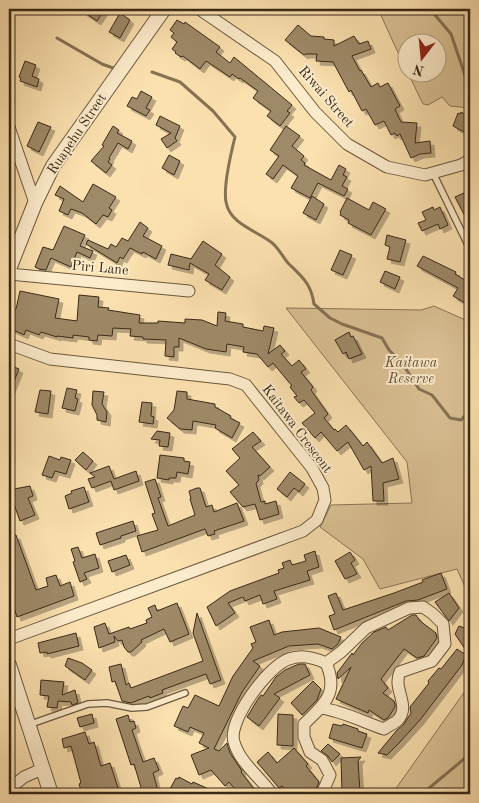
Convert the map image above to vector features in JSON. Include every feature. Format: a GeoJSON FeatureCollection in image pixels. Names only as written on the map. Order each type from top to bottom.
{"type":"FeatureCollection","features":[{"type":"Feature","properties":{"kind":"street","name":"Ruapehu Street"},"geometry":{"type":"LineString","coordinates":[[9,269],[35,203],[53,166],[164,9]]}},
{"type":"Feature","properties":{"kind":"street","name":"Riwai Street"},"geometry":{"type":"LineString","coordinates":[[200,9],[275,61],[315,112],[347,144],[387,167],[425,175],[470,160]]}},
{"type":"Feature","properties":{"kind":"street"},"geometry":{"type":"LineString","coordinates":[[9,126],[35,203]]}},
{"type":"Feature","properties":{"kind":"street","name":"Piri Lane"},"geometry":{"type":"LineString","coordinates":[[9,274],[189,291]]}},
{"type":"Feature","properties":{"kind":"street","name":"Kaitawa Crescent"},"geometry":{"type":"LineString","coordinates":[[9,344],[50,359],[230,379],[246,385],[312,468],[324,488],[325,500],[317,520],[303,531],[9,639]]}},
{"type":"Feature","properties":{"kind":"street"},"geometry":{"type":"LineString","coordinates":[[321,708],[343,712],[384,729],[398,720],[403,711],[402,700],[397,688],[397,677],[400,672],[432,661],[445,644],[443,624],[434,614],[423,607],[409,608],[366,628],[341,652],[326,663]]}},
{"type":"Feature","properties":{"kind":"street"},"geometry":{"type":"LineString","coordinates":[[272,794],[243,761],[233,740],[239,715],[274,666],[290,658],[305,656],[326,663],[333,684],[329,696],[321,708],[304,724],[304,736],[310,752],[322,760],[330,775],[322,794]]}},
{"type":"Feature","properties":{"kind":"street"},"geometry":{"type":"LineString","coordinates":[[9,665],[51,794]]}},
{"type":"Feature","properties":{"kind":"street"},"geometry":{"type":"LineString","coordinates":[[9,788],[24,776],[42,769]]}},
{"type":"Feature","properties":{"kind":"lane"},"geometry":{"type":"LineString","coordinates":[[433,173],[470,249]]}},
{"type":"Feature","properties":{"kind":"lane"},"geometry":{"type":"LineString","coordinates":[[28,725],[94,703],[108,703],[132,708],[147,707],[185,693]]}},
{"type":"Feature","properties":{"kind":"green space"},"geometry":{"type":"Polygon","coordinates":[[[378,9],[470,9],[470,108],[450,106],[442,97],[428,105],[423,104],[412,82],[446,82],[446,32],[396,32],[396,48],[378,9]]]}},
{"type":"Feature","properties":{"kind":"green space","name":"Kaitawa Reserve"},"geometry":{"type":"Polygon","coordinates":[[[434,306],[470,322],[470,598],[457,569],[380,589],[363,559],[320,527],[331,505],[412,503],[407,462],[286,308],[421,310],[434,306]]]}},
{"type":"Feature","properties":{"kind":"green space"},"geometry":{"type":"Polygon","coordinates":[[[470,684],[470,794],[392,794],[470,684]]]}},
{"type":"Feature","properties":{"kind":"building"},"geometry":{"type":"Polygon","coordinates":[[[79,9],[105,9],[97,21],[79,9]]]}},
{"type":"Feature","properties":{"kind":"building"},"geometry":{"type":"Polygon","coordinates":[[[120,13],[130,20],[120,38],[109,32],[120,13]]]}},
{"type":"Feature","properties":{"kind":"building"},"geometry":{"type":"Polygon","coordinates":[[[177,20],[184,24],[185,22],[220,47],[216,52],[230,63],[234,57],[292,105],[287,111],[290,113],[280,126],[267,116],[271,111],[253,98],[258,91],[240,78],[232,74],[230,77],[206,61],[200,69],[183,56],[181,57],[175,53],[172,49],[177,42],[171,37],[174,33],[170,30],[177,20]]]}},
{"type":"Feature","properties":{"kind":"building"},"geometry":{"type":"Polygon","coordinates":[[[298,25],[311,36],[334,40],[334,46],[354,36],[359,44],[368,41],[371,49],[352,56],[360,71],[371,87],[378,83],[380,87],[388,83],[400,106],[395,109],[401,122],[417,123],[415,143],[430,141],[431,153],[420,154],[411,158],[400,134],[397,136],[395,133],[391,135],[384,121],[375,125],[366,109],[362,111],[351,90],[349,92],[333,62],[316,61],[317,54],[304,55],[285,40],[298,25]]]}},
{"type":"Feature","properties":{"kind":"building"},"geometry":{"type":"Polygon","coordinates":[[[25,61],[36,65],[32,76],[39,79],[37,87],[20,81],[21,78],[19,77],[25,61]]]}},
{"type":"Feature","properties":{"kind":"building"},"geometry":{"type":"Polygon","coordinates":[[[141,91],[152,97],[146,108],[150,110],[146,116],[127,106],[132,97],[137,99],[141,91]]]}},
{"type":"Feature","properties":{"kind":"building"},"geometry":{"type":"Polygon","coordinates":[[[461,112],[470,117],[470,135],[453,126],[458,113],[460,114],[461,112]]]}},
{"type":"Feature","properties":{"kind":"building"},"geometry":{"type":"Polygon","coordinates":[[[160,116],[180,126],[175,138],[177,141],[167,148],[161,139],[171,133],[156,125],[160,116]]]}},
{"type":"Feature","properties":{"kind":"building"},"geometry":{"type":"Polygon","coordinates":[[[38,122],[51,127],[39,152],[27,146],[38,122]]]}},
{"type":"Feature","properties":{"kind":"building"},"geometry":{"type":"Polygon","coordinates":[[[113,126],[119,130],[117,133],[132,141],[128,149],[118,143],[109,158],[108,162],[112,165],[106,173],[91,161],[104,146],[102,145],[113,126]]]}},
{"type":"Feature","properties":{"kind":"building"},"geometry":{"type":"Polygon","coordinates":[[[286,126],[300,136],[292,146],[304,156],[301,160],[305,163],[304,165],[331,180],[339,165],[346,169],[343,175],[347,177],[342,186],[348,189],[344,196],[318,183],[310,198],[291,188],[298,176],[283,165],[273,179],[266,174],[279,156],[270,150],[286,126]]]}},
{"type":"Feature","properties":{"kind":"building"},"geometry":{"type":"Polygon","coordinates":[[[169,155],[180,161],[174,175],[162,168],[169,155]]]}},
{"type":"Feature","properties":{"kind":"building"},"geometry":{"type":"Polygon","coordinates":[[[93,184],[116,197],[109,208],[112,210],[108,217],[103,215],[96,224],[82,213],[71,209],[68,215],[59,211],[64,199],[55,195],[60,186],[83,202],[93,184]]]}},
{"type":"Feature","properties":{"kind":"building"},"geometry":{"type":"Polygon","coordinates":[[[468,191],[470,195],[470,226],[455,197],[468,191]]]}},
{"type":"Feature","properties":{"kind":"building"},"geometry":{"type":"Polygon","coordinates":[[[312,196],[324,204],[316,220],[303,213],[312,196]]]}},
{"type":"Feature","properties":{"kind":"building"},"geometry":{"type":"Polygon","coordinates":[[[347,198],[369,210],[373,202],[386,209],[371,235],[348,223],[349,220],[340,215],[347,198]]]}},
{"type":"Feature","properties":{"kind":"building"},"geometry":{"type":"Polygon","coordinates":[[[433,207],[434,210],[440,207],[448,225],[440,229],[438,224],[422,231],[418,223],[426,220],[422,212],[433,207]]]}},
{"type":"Feature","properties":{"kind":"building"},"geometry":{"type":"Polygon","coordinates":[[[140,222],[148,228],[143,236],[162,246],[156,259],[130,248],[123,259],[120,257],[117,263],[86,244],[88,240],[108,249],[111,244],[116,247],[122,238],[128,241],[140,222]]]}},
{"type":"Feature","properties":{"kind":"building"},"geometry":{"type":"Polygon","coordinates":[[[64,226],[85,235],[80,246],[93,251],[90,258],[77,252],[71,267],[51,258],[46,270],[35,267],[43,247],[53,250],[64,226]]]}},
{"type":"Feature","properties":{"kind":"building"},"geometry":{"type":"Polygon","coordinates":[[[387,235],[406,240],[400,262],[387,259],[390,247],[385,245],[387,235]]]}},
{"type":"Feature","properties":{"kind":"building"},"geometry":{"type":"Polygon","coordinates":[[[203,241],[222,254],[215,265],[230,277],[222,290],[205,280],[209,274],[190,263],[189,270],[168,265],[171,254],[191,259],[203,241]]]}},
{"type":"Feature","properties":{"kind":"building"},"geometry":{"type":"Polygon","coordinates":[[[340,250],[352,255],[343,275],[331,270],[340,250]]]}},
{"type":"Feature","properties":{"kind":"building"},"geometry":{"type":"Polygon","coordinates":[[[423,256],[456,272],[455,274],[470,283],[470,300],[468,299],[465,303],[453,296],[458,288],[417,266],[423,256]]]}},
{"type":"Feature","properties":{"kind":"building"},"geometry":{"type":"Polygon","coordinates":[[[385,271],[400,277],[395,289],[380,282],[385,271]]]}},
{"type":"Feature","properties":{"kind":"building"},"geometry":{"type":"Polygon","coordinates":[[[20,291],[59,299],[55,318],[77,321],[79,295],[99,297],[98,307],[140,315],[139,323],[158,323],[158,321],[185,323],[185,319],[202,320],[217,326],[218,312],[226,313],[225,321],[243,324],[243,327],[263,331],[264,326],[274,328],[268,354],[280,345],[285,351],[281,354],[292,366],[299,360],[306,369],[301,372],[313,387],[311,390],[328,414],[324,418],[334,430],[338,432],[346,425],[363,446],[367,442],[382,463],[393,458],[399,479],[383,483],[384,501],[373,501],[371,466],[364,470],[348,442],[337,451],[321,432],[315,438],[302,423],[315,413],[304,400],[299,403],[294,397],[297,396],[290,387],[292,386],[273,363],[268,367],[257,354],[243,352],[244,347],[227,344],[226,352],[206,349],[179,338],[179,347],[174,347],[174,357],[165,356],[166,340],[143,339],[143,337],[130,336],[131,329],[113,328],[112,336],[98,335],[97,341],[89,340],[89,337],[73,335],[73,338],[57,337],[41,332],[39,335],[26,330],[24,335],[9,328],[9,306],[16,309],[20,291]]]}},
{"type":"Feature","properties":{"kind":"building"},"geometry":{"type":"Polygon","coordinates":[[[349,332],[362,354],[349,359],[346,352],[343,354],[335,340],[349,332]]]}},
{"type":"Feature","properties":{"kind":"building"},"geometry":{"type":"Polygon","coordinates":[[[9,365],[19,369],[9,394],[9,365]]]}},
{"type":"Feature","properties":{"kind":"building"},"geometry":{"type":"Polygon","coordinates":[[[67,388],[77,390],[75,398],[78,399],[75,411],[62,408],[67,388]]]}},
{"type":"Feature","properties":{"kind":"building"},"geometry":{"type":"Polygon","coordinates":[[[40,390],[51,391],[48,414],[35,412],[40,390]]]}},
{"type":"Feature","properties":{"kind":"building"},"geometry":{"type":"Polygon","coordinates":[[[93,391],[104,392],[102,404],[107,412],[106,422],[97,420],[97,415],[92,405],[93,391]]]}},
{"type":"Feature","properties":{"kind":"building"},"geometry":{"type":"Polygon","coordinates":[[[177,391],[187,392],[187,399],[215,404],[215,407],[240,423],[232,438],[215,428],[216,425],[193,421],[192,430],[180,429],[167,418],[174,410],[177,391]]]}},
{"type":"Feature","properties":{"kind":"building"},"geometry":{"type":"Polygon","coordinates":[[[142,402],[152,403],[151,416],[154,417],[153,424],[139,422],[142,402]]]}},
{"type":"Feature","properties":{"kind":"building"},"geometry":{"type":"Polygon","coordinates":[[[157,431],[170,433],[168,447],[159,446],[160,440],[151,439],[157,431]]]}},
{"type":"Feature","properties":{"kind":"building"},"geometry":{"type":"Polygon","coordinates":[[[253,432],[261,441],[252,447],[270,467],[260,476],[258,475],[259,480],[256,483],[261,502],[265,501],[265,504],[276,501],[279,514],[260,520],[255,504],[243,507],[230,492],[239,485],[226,471],[240,458],[232,449],[253,432]]]}},
{"type":"Feature","properties":{"kind":"building"},"geometry":{"type":"Polygon","coordinates":[[[83,452],[93,461],[86,470],[75,460],[83,452]]]}},
{"type":"Feature","properties":{"kind":"building"},"geometry":{"type":"Polygon","coordinates":[[[160,455],[184,458],[184,461],[190,462],[188,474],[177,472],[176,478],[169,478],[169,480],[157,478],[160,455]]]}},
{"type":"Feature","properties":{"kind":"building"},"geometry":{"type":"Polygon","coordinates":[[[49,456],[60,460],[61,457],[71,460],[66,474],[55,471],[52,478],[42,475],[49,456]]]}},
{"type":"Feature","properties":{"kind":"building"},"geometry":{"type":"Polygon","coordinates":[[[109,466],[114,479],[136,471],[139,481],[114,490],[111,481],[92,488],[88,479],[95,477],[90,473],[109,466]]]}},
{"type":"Feature","properties":{"kind":"building"},"geometry":{"type":"Polygon","coordinates":[[[290,472],[305,484],[299,492],[294,488],[287,497],[277,489],[290,472]]]}},
{"type":"Feature","properties":{"kind":"building"},"geometry":{"type":"Polygon","coordinates":[[[155,479],[161,497],[158,498],[168,526],[195,515],[189,491],[197,488],[200,488],[206,507],[212,505],[214,512],[237,503],[244,521],[214,531],[215,534],[208,536],[205,529],[142,552],[137,536],[158,530],[152,514],[155,513],[145,482],[155,479]]]}},
{"type":"Feature","properties":{"kind":"building"},"geometry":{"type":"Polygon","coordinates":[[[30,486],[33,496],[28,498],[35,515],[20,521],[9,490],[30,486]]]}},
{"type":"Feature","properties":{"kind":"building"},"geometry":{"type":"Polygon","coordinates":[[[84,487],[89,502],[69,509],[65,496],[72,493],[71,491],[84,487]]]}},
{"type":"Feature","properties":{"kind":"building"},"geometry":{"type":"Polygon","coordinates":[[[133,521],[136,531],[100,545],[96,533],[133,521]]]}},
{"type":"Feature","properties":{"kind":"building"},"geometry":{"type":"Polygon","coordinates":[[[16,535],[36,590],[48,586],[46,578],[56,575],[60,586],[70,582],[74,596],[17,617],[9,592],[9,537],[16,535]]]}},
{"type":"Feature","properties":{"kind":"building"},"geometry":{"type":"Polygon","coordinates":[[[78,547],[82,558],[95,554],[99,568],[84,573],[87,579],[80,582],[71,549],[78,547]]]}},
{"type":"Feature","properties":{"kind":"building"},"geometry":{"type":"Polygon","coordinates":[[[315,551],[319,567],[307,571],[310,580],[274,591],[277,599],[263,604],[260,595],[245,601],[243,597],[228,603],[235,613],[216,626],[207,607],[230,591],[279,573],[278,570],[284,568],[282,563],[290,560],[292,565],[306,561],[304,555],[315,551]]]}},
{"type":"Feature","properties":{"kind":"building"},"geometry":{"type":"Polygon","coordinates":[[[350,552],[355,560],[351,563],[357,574],[345,579],[335,561],[350,552]]]}},
{"type":"Feature","properties":{"kind":"building"},"geometry":{"type":"Polygon","coordinates":[[[126,555],[130,565],[112,572],[108,561],[126,555]]]}},
{"type":"Feature","properties":{"kind":"building"},"geometry":{"type":"Polygon","coordinates":[[[441,573],[447,589],[418,600],[406,601],[334,630],[329,616],[335,614],[328,596],[336,593],[343,610],[394,593],[441,573]]]}},
{"type":"Feature","properties":{"kind":"building"},"geometry":{"type":"Polygon","coordinates":[[[449,593],[459,608],[449,621],[435,602],[449,593]]]}},
{"type":"Feature","properties":{"kind":"building"},"geometry":{"type":"Polygon","coordinates":[[[177,603],[189,634],[170,642],[164,629],[141,640],[142,642],[131,652],[128,652],[124,647],[122,640],[118,641],[114,636],[115,642],[99,648],[94,627],[105,623],[109,634],[129,627],[130,629],[147,623],[146,620],[152,617],[148,608],[155,605],[157,611],[177,603]]]}},
{"type":"Feature","properties":{"kind":"building"},"geometry":{"type":"Polygon","coordinates":[[[197,613],[221,680],[210,684],[206,674],[162,690],[163,693],[150,698],[149,696],[131,703],[122,701],[115,681],[112,682],[109,667],[121,664],[126,685],[129,683],[131,688],[203,661],[193,633],[197,613]]]}},
{"type":"Feature","properties":{"kind":"building"},"geometry":{"type":"Polygon","coordinates":[[[412,615],[416,615],[420,621],[436,633],[437,638],[424,656],[417,658],[404,649],[381,679],[388,688],[383,693],[394,701],[395,704],[388,718],[384,720],[369,710],[368,713],[336,699],[351,667],[338,679],[337,673],[352,653],[353,655],[374,632],[386,627],[388,630],[412,615]]]}},
{"type":"Feature","properties":{"kind":"building"},"geometry":{"type":"Polygon","coordinates":[[[269,620],[274,635],[282,632],[319,628],[341,637],[338,644],[332,649],[318,644],[289,646],[253,661],[260,666],[242,692],[214,749],[219,751],[227,743],[230,753],[241,772],[258,794],[239,794],[229,782],[225,786],[211,770],[199,775],[191,755],[209,748],[199,743],[204,733],[190,727],[188,732],[174,726],[183,706],[188,708],[195,695],[219,706],[233,676],[253,648],[251,644],[256,642],[250,627],[269,620]]]}},
{"type":"Feature","properties":{"kind":"building"},"geometry":{"type":"Polygon","coordinates":[[[459,626],[470,630],[470,644],[467,652],[455,634],[459,626]]]}},
{"type":"Feature","properties":{"kind":"building"},"geometry":{"type":"Polygon","coordinates":[[[76,633],[79,646],[47,654],[47,652],[40,653],[38,643],[76,633]]]}},
{"type":"Feature","properties":{"kind":"building"},"geometry":{"type":"Polygon","coordinates":[[[457,649],[466,655],[462,665],[420,720],[399,743],[387,755],[378,753],[404,724],[411,713],[410,707],[429,683],[428,681],[439,668],[441,669],[457,649]]]}},
{"type":"Feature","properties":{"kind":"building"},"geometry":{"type":"Polygon","coordinates":[[[68,658],[82,663],[92,670],[85,680],[65,666],[68,658]]]}},
{"type":"Feature","properties":{"kind":"building"},"geometry":{"type":"Polygon","coordinates":[[[299,664],[305,664],[310,675],[274,694],[280,698],[259,726],[247,717],[258,699],[261,695],[263,696],[276,677],[285,670],[299,664]]]}},
{"type":"Feature","properties":{"kind":"building"},"geometry":{"type":"Polygon","coordinates":[[[41,680],[64,682],[62,695],[75,690],[78,703],[72,705],[71,702],[58,701],[57,708],[47,707],[49,696],[40,695],[41,680]]]}},
{"type":"Feature","properties":{"kind":"building"},"geometry":{"type":"Polygon","coordinates":[[[313,681],[321,689],[317,700],[302,715],[291,703],[313,681]]]}},
{"type":"Feature","properties":{"kind":"building"},"geometry":{"type":"Polygon","coordinates":[[[92,714],[94,723],[80,727],[77,718],[92,714]]]}},
{"type":"Feature","properties":{"kind":"building"},"geometry":{"type":"Polygon","coordinates":[[[278,714],[293,715],[293,746],[277,745],[278,714]]]}},
{"type":"Feature","properties":{"kind":"building"},"geometry":{"type":"Polygon","coordinates":[[[128,715],[130,722],[134,721],[136,728],[132,730],[143,762],[154,758],[159,770],[153,773],[159,794],[143,794],[134,764],[131,765],[116,719],[128,715]]]}},
{"type":"Feature","properties":{"kind":"building"},"geometry":{"type":"Polygon","coordinates":[[[333,724],[342,726],[343,724],[367,734],[362,748],[329,738],[333,724]]]}},
{"type":"Feature","properties":{"kind":"building"},"geometry":{"type":"Polygon","coordinates":[[[85,732],[89,744],[94,742],[101,766],[110,763],[118,788],[113,790],[114,794],[82,794],[71,746],[64,748],[62,739],[85,732]]]}},
{"type":"Feature","properties":{"kind":"building"},"geometry":{"type":"Polygon","coordinates":[[[328,744],[340,754],[332,762],[321,751],[328,744]]]}},
{"type":"Feature","properties":{"kind":"building"},"geometry":{"type":"Polygon","coordinates":[[[294,748],[308,764],[306,766],[319,782],[317,787],[307,794],[289,794],[282,786],[279,788],[257,762],[268,752],[277,763],[294,748]]]}},
{"type":"Feature","properties":{"kind":"building"},"geometry":{"type":"Polygon","coordinates":[[[361,757],[358,761],[360,792],[342,793],[341,758],[361,757]]]}},
{"type":"Feature","properties":{"kind":"building"},"geometry":{"type":"Polygon","coordinates":[[[179,777],[220,794],[181,794],[170,789],[176,778],[178,779],[179,777]]]}},
{"type":"Feature","properties":{"kind":"waterway"},"geometry":{"type":"LineString","coordinates":[[430,9],[451,34],[470,90]]}},
{"type":"Feature","properties":{"kind":"waterway"},"geometry":{"type":"LineString","coordinates":[[57,38],[102,64],[116,69]]}},
{"type":"Feature","properties":{"kind":"waterway"},"geometry":{"type":"LineString","coordinates":[[152,72],[180,82],[213,111],[235,137],[225,195],[228,210],[244,226],[276,246],[288,263],[308,285],[314,304],[330,318],[382,338],[389,350],[402,363],[419,389],[432,395],[450,418],[461,420],[470,410]]}},
{"type":"Feature","properties":{"kind":"waterway"},"geometry":{"type":"LineString","coordinates":[[470,502],[470,514]]}},
{"type":"Feature","properties":{"kind":"waterway"},"geometry":{"type":"LineString","coordinates":[[422,794],[470,754]]}}]}
